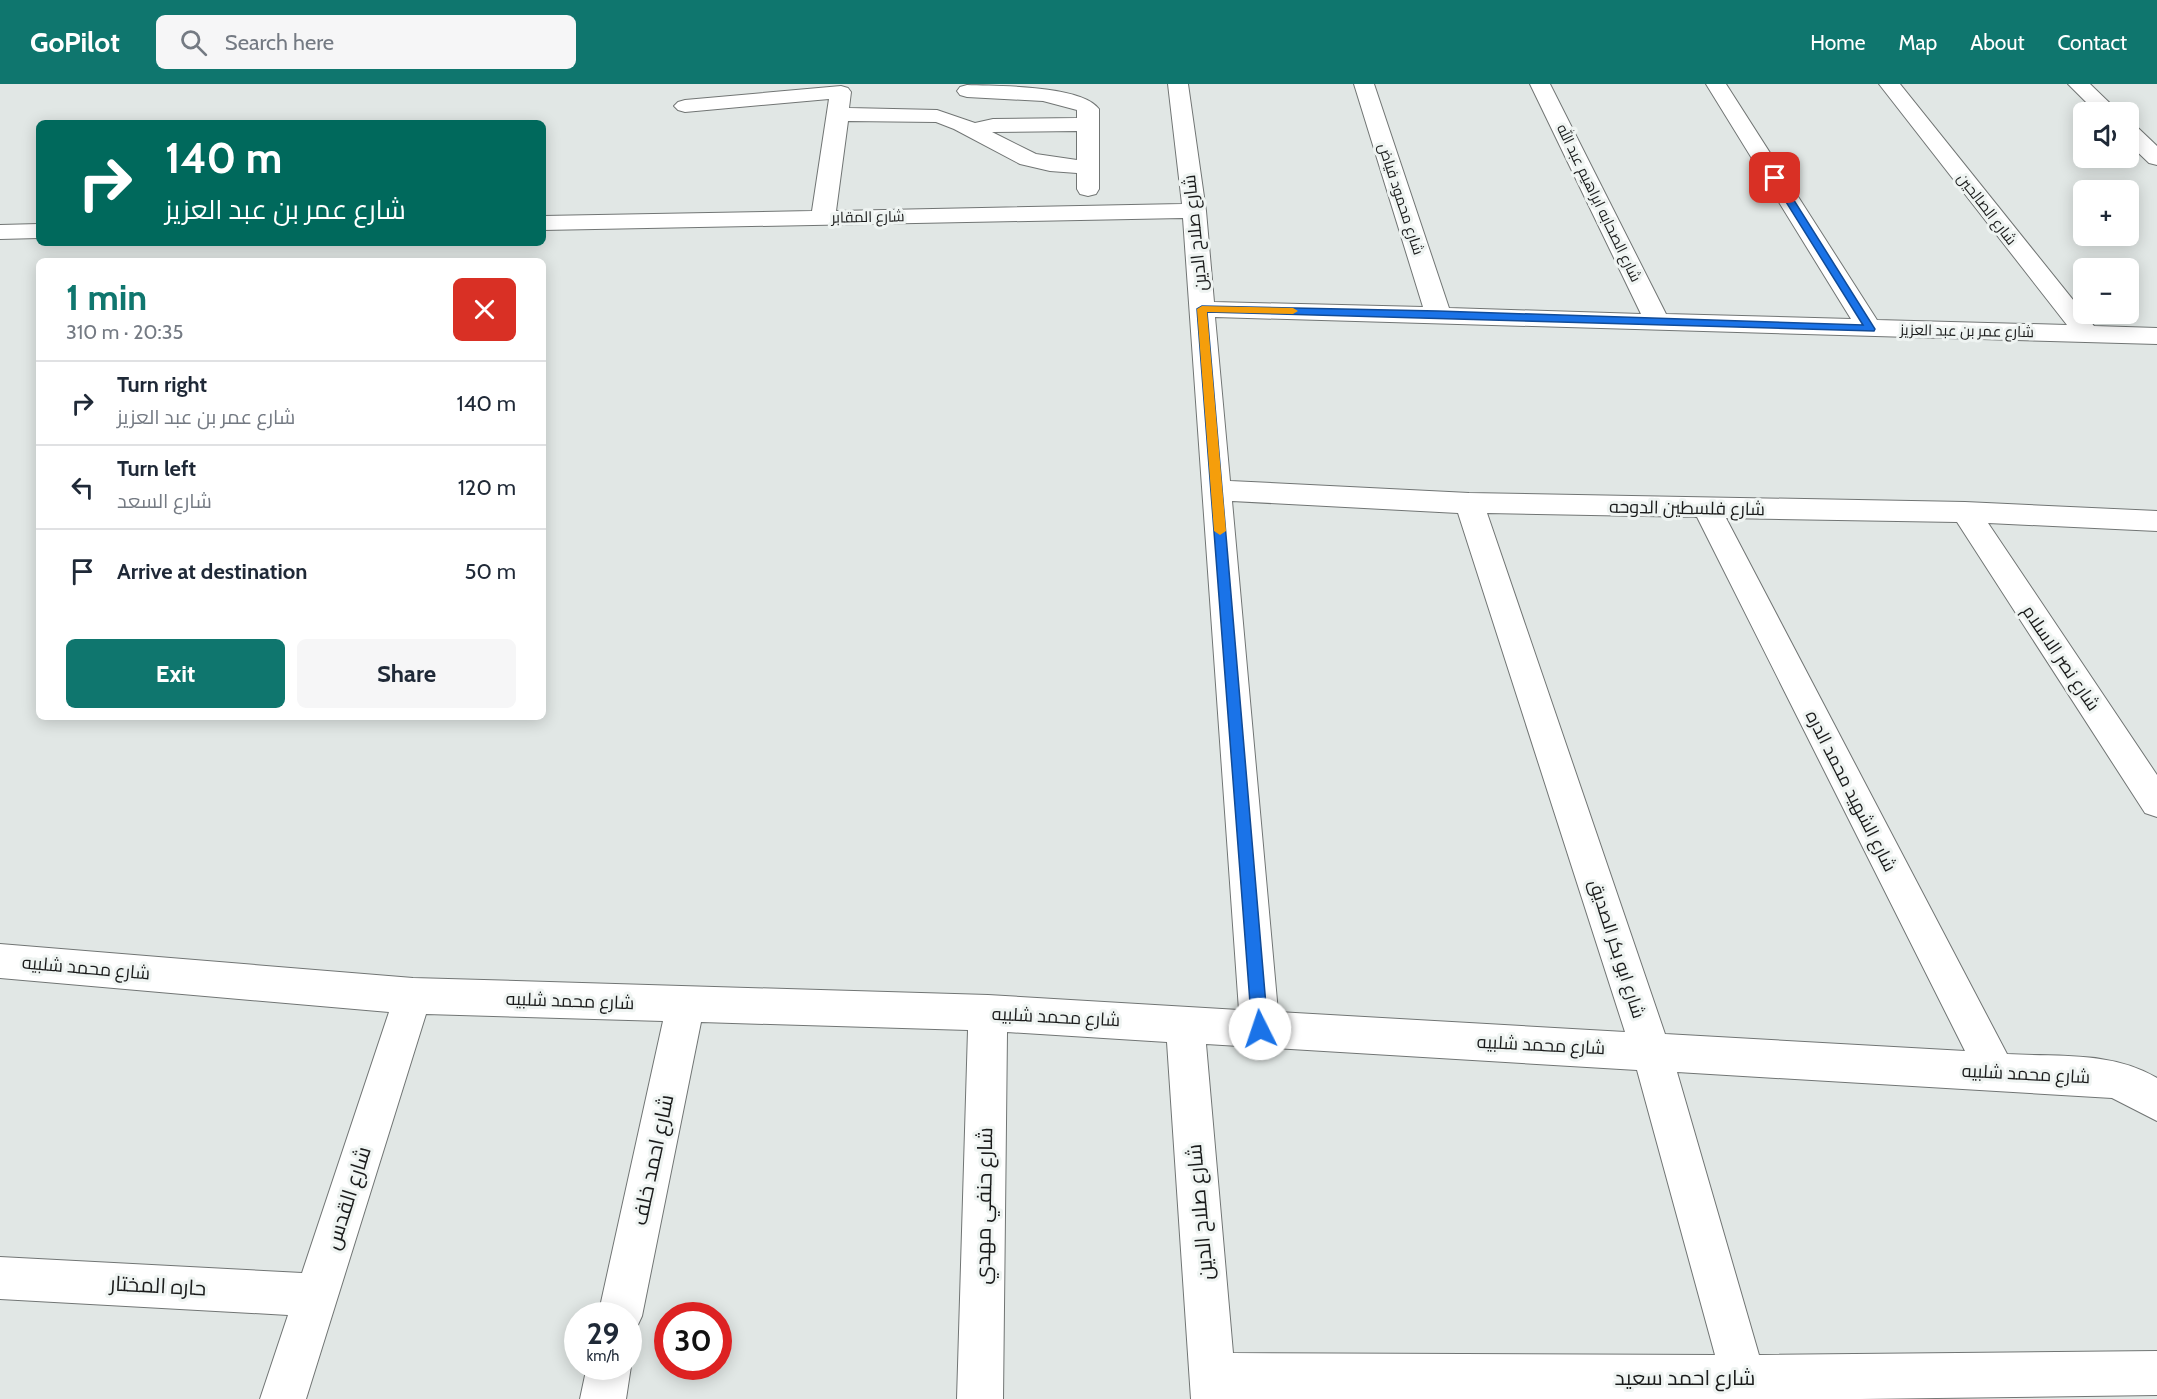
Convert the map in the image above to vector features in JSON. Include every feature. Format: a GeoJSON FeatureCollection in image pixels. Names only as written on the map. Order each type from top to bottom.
{"type":"FeatureCollection","features":[{"type":"Feature","properties":{"kind":"street","name":"شارع صلاح الدين"},"geometry":{"type":"LineString","coordinates":[[1178,84],[1194,211],[1260,1029]]}},
{"type":"Feature","properties":{"kind":"street","name":"شارع محمود فياض"},"geometry":{"type":"LineString","coordinates":[[1364,84],[1438,314]]}},
{"type":"Feature","properties":{"kind":"street","name":"شارع الصحابه ابراهيم عبد الله"},"geometry":{"type":"LineString","coordinates":[[1540,84],[1657,321]]}},
{"type":"Feature","properties":{"kind":"street"},"geometry":{"type":"LineString","coordinates":[[1716,84],[1870,329]]}},
{"type":"Feature","properties":{"kind":"street","name":"شارع الصالحين"},"geometry":{"type":"LineString","coordinates":[[1889,84],[2086,333]]}},
{"type":"Feature","properties":{"kind":"street"},"geometry":{"type":"LineString","coordinates":[[2078,84],[2097,102]]}},
{"type":"Feature","properties":{"kind":"street"},"geometry":{"type":"LineString","coordinates":[[969,126],[967,87],[1042,90],[1083,104],[1088,109],[1088,191]]}},
{"type":"Feature","properties":{"kind":"street"},"geometry":{"type":"LineString","coordinates":[[685,106],[842,88],[823,218]]}},
{"type":"Feature","properties":{"kind":"street"},"geometry":{"type":"LineString","coordinates":[[838,114],[937,116],[969,126],[998,145],[1029,160],[1049,165],[1088,167]]}},
{"type":"Feature","properties":{"kind":"street"},"geometry":{"type":"LineString","coordinates":[[969,126],[1088,124]]}},
{"type":"Feature","properties":{"kind":"street"},"geometry":{"type":"LineString","coordinates":[[2139,141],[2157,158]]}},
{"type":"Feature","properties":{"kind":"street","name":"شارع المقابر"},"geometry":{"type":"LineString","coordinates":[[546,223],[1194,211]]}},
{"type":"Feature","properties":{"kind":"street"},"geometry":{"type":"LineString","coordinates":[[0,232],[36,231]]}},
{"type":"Feature","properties":{"kind":"street","name":"شارع عمر بن عبد العزيز"},"geometry":{"type":"LineString","coordinates":[[1202,309],[2157,336]]}},
{"type":"Feature","properties":{"kind":"street","name":"شارع فلسطين الدوحه"},"geometry":{"type":"LineString","coordinates":[[1217,490],[1469,503],[1965,512],[2157,521]]}},
{"type":"Feature","properties":{"kind":"street","name":"شارع ابو بكر الصديق"},"geometry":{"type":"LineString","coordinates":[[1469,503],[1651,1051],[1747,1389]]}},
{"type":"Feature","properties":{"kind":"street","name":"شارع الشهيد محمد الدره"},"geometry":{"type":"LineString","coordinates":[[1707,509],[1996,1073]]}},
{"type":"Feature","properties":{"kind":"street","name":"شارع نصر الاسلام"},"geometry":{"type":"LineString","coordinates":[[1965,512],[2157,803]]}},
{"type":"Feature","properties":{"kind":"street","name":"شارع محمد شلبيه"},"geometry":{"type":"LineString","coordinates":[[0,961],[413,996],[988,1013],[2112,1079],[2130,1084],[2157,1101]]}},
{"type":"Feature","properties":{"kind":"street","name":"شارع القدس"},"geometry":{"type":"LineString","coordinates":[[283,1399],[413,996]]}},
{"type":"Feature","properties":{"kind":"street","name":"شارع احمد خلف"},"geometry":{"type":"LineString","coordinates":[[623,1302],[686,1004]]}},
{"type":"Feature","properties":{"kind":"street","name":"شارع حنفي مهدي"},"geometry":{"type":"LineString","coordinates":[[980,1399],[988,1013]]}},
{"type":"Feature","properties":{"kind":"street","name":"شارع صلاح الدين"},"geometry":{"type":"LineString","coordinates":[[1185,1024],[1214,1387]]}},
{"type":"Feature","properties":{"kind":"street","name":"حاره المختار"},"geometry":{"type":"LineString","coordinates":[[0,1278],[317,1295]]}},
{"type":"Feature","properties":{"kind":"street","name":"شارع احمد سعيد"},"geometry":{"type":"LineString","coordinates":[[1214,1387],[1747,1389],[2157,1373]]}},
{"type":"Feature","properties":{"kind":"street"},"geometry":{"type":"LineString","coordinates":[[603,1399],[606,1380]]}},
{"type":"Feature","properties":{"kind":"slow traffic"},"geometry":{"type":"LineString","coordinates":[[1220,531],[1202,309],[1293,311]]}},
{"type":"Feature","properties":{"kind":"route"},"geometry":{"type":"LineString","coordinates":[[1260,1029],[1202,309],[1438,314],[1870,329],[1775,178]]}}]}
